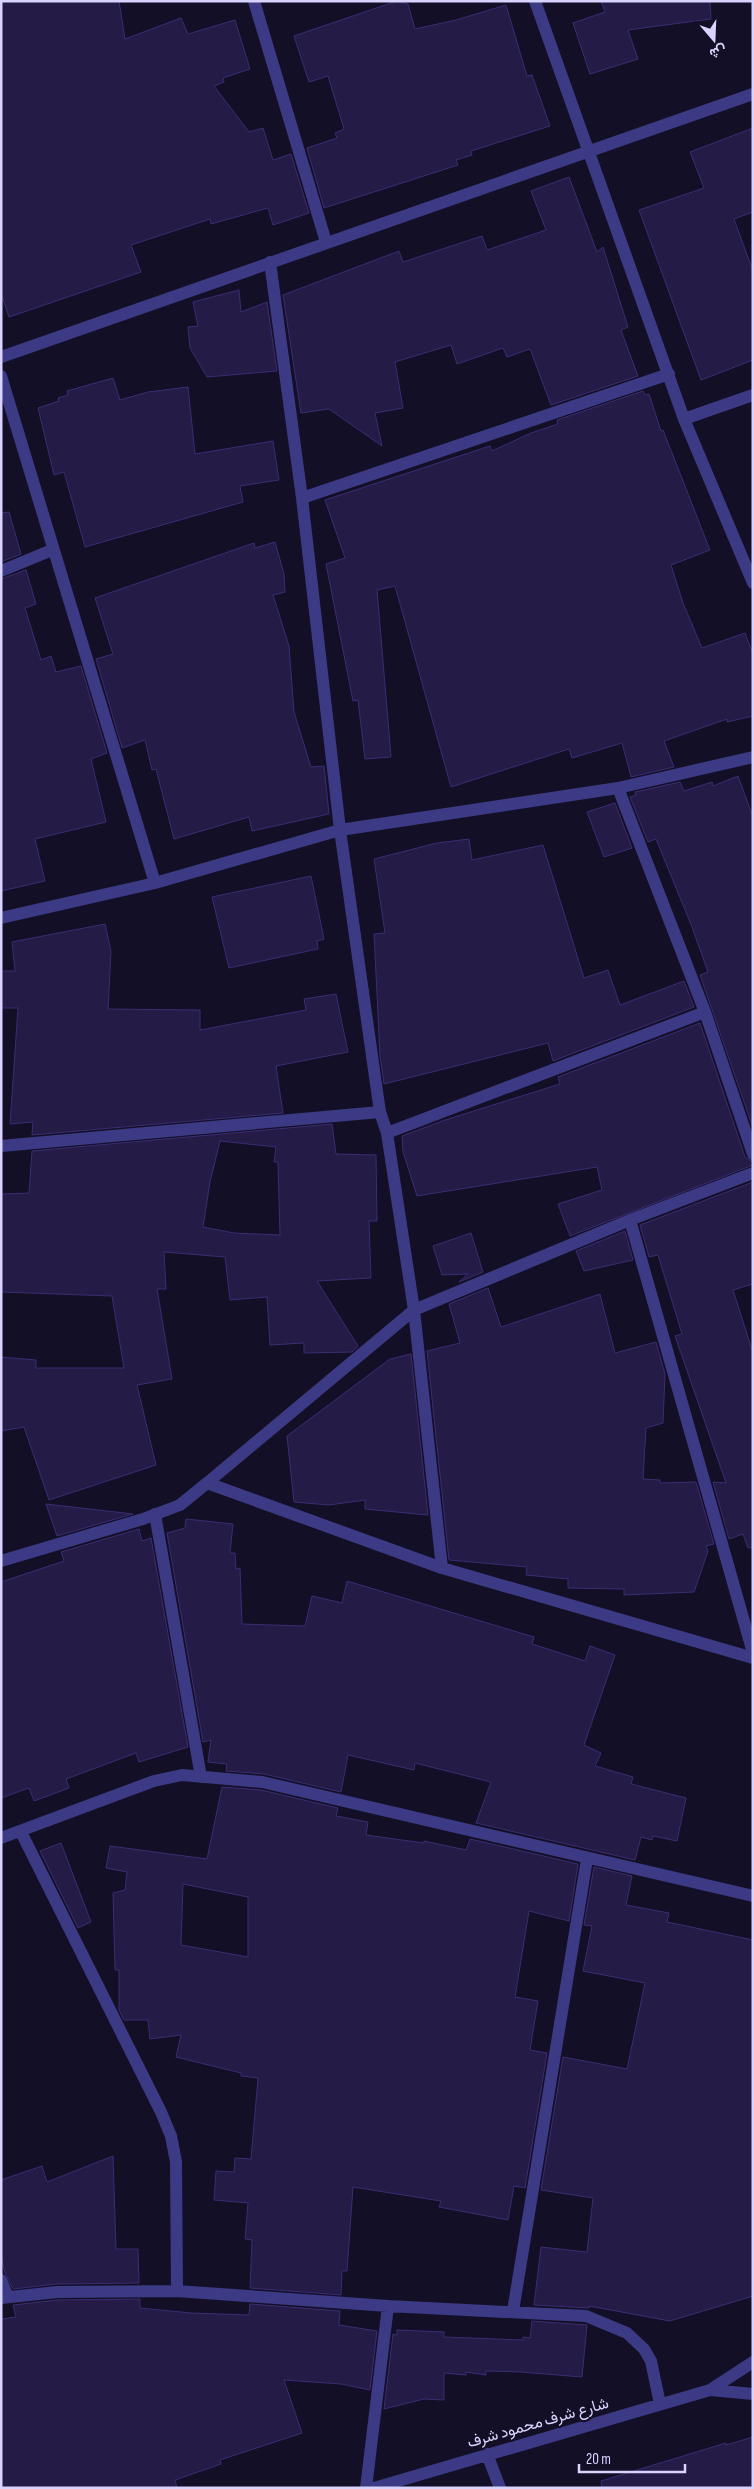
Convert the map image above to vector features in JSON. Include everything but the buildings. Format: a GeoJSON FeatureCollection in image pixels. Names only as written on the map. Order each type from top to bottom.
{"type":"FeatureCollection","features":[{"type":"Feature","properties":{"kind":"street"},"geometry":{"type":"LineString","coordinates":[[254,1],[326,242]]}},
{"type":"Feature","properties":{"kind":"street"},"geometry":{"type":"LineString","coordinates":[[535,1],[684,419],[753,583]]}},
{"type":"Feature","properties":{"kind":"street"},"geometry":{"type":"LineString","coordinates":[[1,357],[753,94]]}},
{"type":"Feature","properties":{"kind":"street"},"geometry":{"type":"LineString","coordinates":[[270,262],[302,498],[340,830],[380,1112],[387,1133],[414,1310],[442,1568]]}},
{"type":"Feature","properties":{"kind":"street"},"geometry":{"type":"LineString","coordinates":[[302,498],[669,374]]}},
{"type":"Feature","properties":{"kind":"street"},"geometry":{"type":"LineString","coordinates":[[1,376],[154,884]]}},
{"type":"Feature","properties":{"kind":"street"},"geometry":{"type":"LineString","coordinates":[[684,419],[753,395]]}},
{"type":"Feature","properties":{"kind":"street"},"geometry":{"type":"LineString","coordinates":[[1,571],[52,550]]}},
{"type":"Feature","properties":{"kind":"street"},"geometry":{"type":"LineString","coordinates":[[1,918],[154,884],[340,830],[618,788],[753,757]]}},
{"type":"Feature","properties":{"kind":"street"},"geometry":{"type":"LineString","coordinates":[[618,788],[706,1012],[753,1154]]}},
{"type":"Feature","properties":{"kind":"street"},"geometry":{"type":"LineString","coordinates":[[387,1133],[706,1012]]}},
{"type":"Feature","properties":{"kind":"street"},"geometry":{"type":"LineString","coordinates":[[1,1146],[380,1112]]}},
{"type":"Feature","properties":{"kind":"street"},"geometry":{"type":"LineString","coordinates":[[1,1561],[180,1505],[414,1310],[630,1220],[753,1173]]}},
{"type":"Feature","properties":{"kind":"street"},"geometry":{"type":"LineString","coordinates":[[630,1220],[753,1653]]}},
{"type":"Feature","properties":{"kind":"street"},"geometry":{"type":"LineString","coordinates":[[207,1483],[442,1568],[753,1658]]}},
{"type":"Feature","properties":{"kind":"street"},"geometry":{"type":"LineString","coordinates":[[155,1514],[201,1777]]}},
{"type":"Feature","properties":{"kind":"street"},"geometry":{"type":"LineString","coordinates":[[1,1838],[154,1781],[182,1775],[262,1782],[587,1859],[753,1896]]}},
{"type":"Feature","properties":{"kind":"street"},"geometry":{"type":"LineString","coordinates":[[21,1832],[161,2112],[171,2136],[176,2162],[176,2292]]}},
{"type":"Feature","properties":{"kind":"street"},"geometry":{"type":"LineString","coordinates":[[512,2311],[587,1859]]}},
{"type":"Feature","properties":{"kind":"street"},"geometry":{"type":"LineString","coordinates":[[1,2280],[5,2298],[57,2292],[176,2292],[388,2306],[586,2316],[626,2333],[644,2348],[650,2361],[660,2404]]}},
{"type":"Feature","properties":{"kind":"street"},"geometry":{"type":"LineString","coordinates":[[366,2488],[388,2306]]}},
{"type":"Feature","properties":{"kind":"street"},"geometry":{"type":"LineString","coordinates":[[710,2390],[753,2362]]}},
{"type":"Feature","properties":{"kind":"street"},"geometry":{"type":"LineString","coordinates":[[710,2390],[753,2394]]}},
{"type":"Feature","properties":{"kind":"street","name":"شارع شرف محمود شرف"},"geometry":{"type":"LineString","coordinates":[[374,2488],[710,2390]]}},
{"type":"Feature","properties":{"kind":"street"},"geometry":{"type":"LineString","coordinates":[[487,2454],[500,2488]]}}]}
